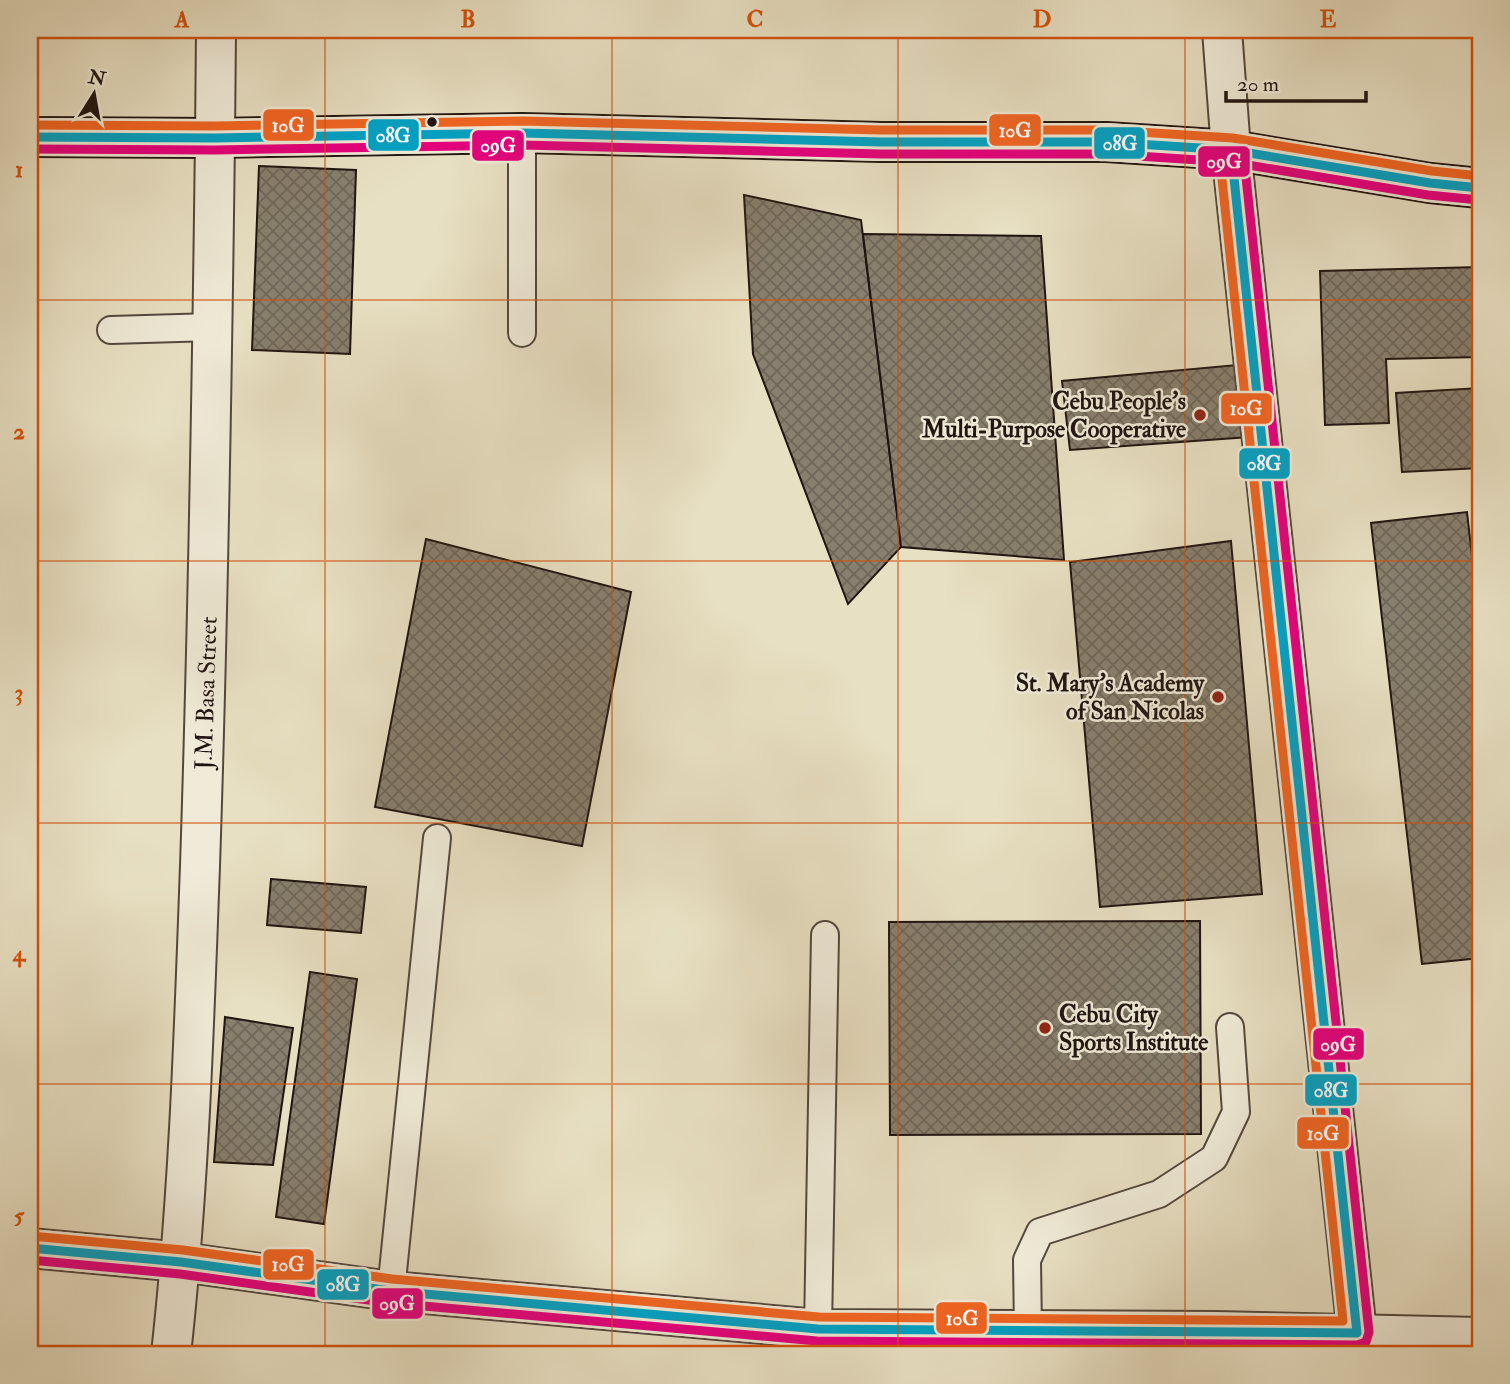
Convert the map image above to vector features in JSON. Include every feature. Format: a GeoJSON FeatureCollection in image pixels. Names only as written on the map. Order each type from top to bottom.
{"type":"FeatureCollection","features":[{"type":"Feature","properties":{"kind":"street","name":"J.M. Basa Street"},"geometry":{"type":"LineString","coordinates":[[171,1354],[181,1262],[194,1021],[209,603],[216,30]]}},
{"type":"Feature","properties":{"kind":"street"},"geometry":{"type":"LineString","coordinates":[[1222,30],[1231,150],[1357,1333]]}},
{"type":"Feature","properties":{"kind":"street"},"geometry":{"type":"LineString","coordinates":[[30,137],[215,138],[522,133],[881,142],[1106,142],[1231,150],[1430,183],[1480,188]]}},
{"type":"Feature","properties":{"kind":"street"},"geometry":{"type":"LineString","coordinates":[[30,1248],[181,1262],[391,1291],[817,1342],[1028,1331],[1149,1343],[1357,1333],[1480,1337]]}},
{"type":"Feature","properties":{"kind":"lane"},"geometry":{"type":"LineString","coordinates":[[522,133],[522,334]]}},
{"type":"Feature","properties":{"kind":"lane"},"geometry":{"type":"LineString","coordinates":[[111,330],[213,327]]}},
{"type":"Feature","properties":{"kind":"lane"},"geometry":{"type":"LineString","coordinates":[[391,1291],[437,838]]}},
{"type":"Feature","properties":{"kind":"lane"},"geometry":{"type":"LineString","coordinates":[[817,1342],[825,935]]}},
{"type":"Feature","properties":{"kind":"lane"},"geometry":{"type":"LineString","coordinates":[[1028,1331],[1027,1260],[1040,1232],[1159,1194],[1214,1158],[1236,1112],[1230,1027]]}},
{"type":"Feature","properties":{"kind":"building"},"geometry":{"type":"Polygon","coordinates":[[[1119,30],[1176,30],[1119,33],[1119,30]]]}},
{"type":"Feature","properties":{"kind":"building"},"geometry":{"type":"Polygon","coordinates":[[[259,166],[356,170],[350,354],[252,350],[259,166]]]}},
{"type":"Feature","properties":{"kind":"building"},"geometry":{"type":"Polygon","coordinates":[[[744,195],[861,220],[901,547],[848,604],[753,354],[744,195]]]}},
{"type":"Feature","properties":{"kind":"building"},"geometry":{"type":"Polygon","coordinates":[[[863,234],[1041,236],[1064,560],[901,547],[863,234]]]}},
{"type":"Feature","properties":{"kind":"building"},"geometry":{"type":"Polygon","coordinates":[[[1480,267],[1480,357],[1386,359],[1389,423],[1325,425],[1320,271],[1480,267]]]}},
{"type":"Feature","properties":{"kind":"building"},"geometry":{"type":"Polygon","coordinates":[[[1237,365],[1249,437],[1070,450],[1062,381],[1237,365]]]}},
{"type":"Feature","properties":{"kind":"building"},"geometry":{"type":"Polygon","coordinates":[[[1480,388],[1480,468],[1402,472],[1396,393],[1480,388]]]}},
{"type":"Feature","properties":{"kind":"building"},"geometry":{"type":"Polygon","coordinates":[[[1467,512],[1480,627],[1480,958],[1422,964],[1371,523],[1467,512]]]}},
{"type":"Feature","properties":{"kind":"building"},"geometry":{"type":"Polygon","coordinates":[[[426,539],[631,592],[582,846],[375,807],[426,539]]]}},
{"type":"Feature","properties":{"kind":"building"},"geometry":{"type":"Polygon","coordinates":[[[1231,541],[1262,894],[1100,907],[1070,562],[1231,541]]]}},
{"type":"Feature","properties":{"kind":"building"},"geometry":{"type":"Polygon","coordinates":[[[271,879],[366,887],[361,933],[267,925],[271,879]]]}},
{"type":"Feature","properties":{"kind":"building","name":"Cebu City Sports Institute"},"geometry":{"type":"Polygon","coordinates":[[[1200,921],[1201,1134],[890,1135],[889,922],[1200,921]]]}},
{"type":"Feature","properties":{"kind":"building"},"geometry":{"type":"Polygon","coordinates":[[[310,972],[357,979],[324,1224],[276,1217],[310,972]]]}},
{"type":"Feature","properties":{"kind":"building"},"geometry":{"type":"Polygon","coordinates":[[[225,1017],[293,1028],[273,1165],[214,1162],[225,1017]]]}},
{"type":"Feature","properties":{"kind":"transit line","name":"10G"},"geometry":{"type":"LineString","coordinates":[[30,125],[215,126],[522,121],[881,130],[1107,130],[1233,138],[1432,171],[1480,176]]}},
{"type":"Feature","properties":{"kind":"transit line","name":"08G"},"geometry":{"type":"LineString","coordinates":[[30,137],[215,138],[522,133],[881,142],[1106,142],[1231,150],[1430,183],[1480,188]]}},
{"type":"Feature","properties":{"kind":"transit line","name":"09G"},"geometry":{"type":"LineString","coordinates":[[30,149],[215,150],[522,145],[881,154],[1106,154],[1230,162],[1428,195],[1479,200]]}},
{"type":"Feature","properties":{"kind":"transit line","name":"09G"},"geometry":{"type":"LineString","coordinates":[[30,1260],[180,1274],[390,1303],[817,1341],[1357,1345],[1366,1342],[1369,1332],[1243,149]]}},
{"type":"Feature","properties":{"kind":"transit line","name":"08G"},"geometry":{"type":"LineString","coordinates":[[30,1248],[181,1262],[391,1291],[818,1329],[1357,1333],[1231,150]]}},
{"type":"Feature","properties":{"kind":"transit line","name":"10G"},"geometry":{"type":"LineString","coordinates":[[31,1236],[183,1250],[392,1279],[819,1317],[1343,1321],[1219,151]]}},
{"type":"Feature","properties":{"kind":"place","name":"Cebu People's Multi-Purpose Cooperative"},"geometry":{"type":"Point","coordinates":[1200,415]}},
{"type":"Feature","properties":{"kind":"place","name":"St. Mary’s Academy of San Nicolas"},"geometry":{"type":"Point","coordinates":[1218,697]}},
{"type":"Feature","properties":{"kind":"place","name":"Cebu City Sports Institute"},"geometry":{"type":"Point","coordinates":[1045,1028]}}]}
